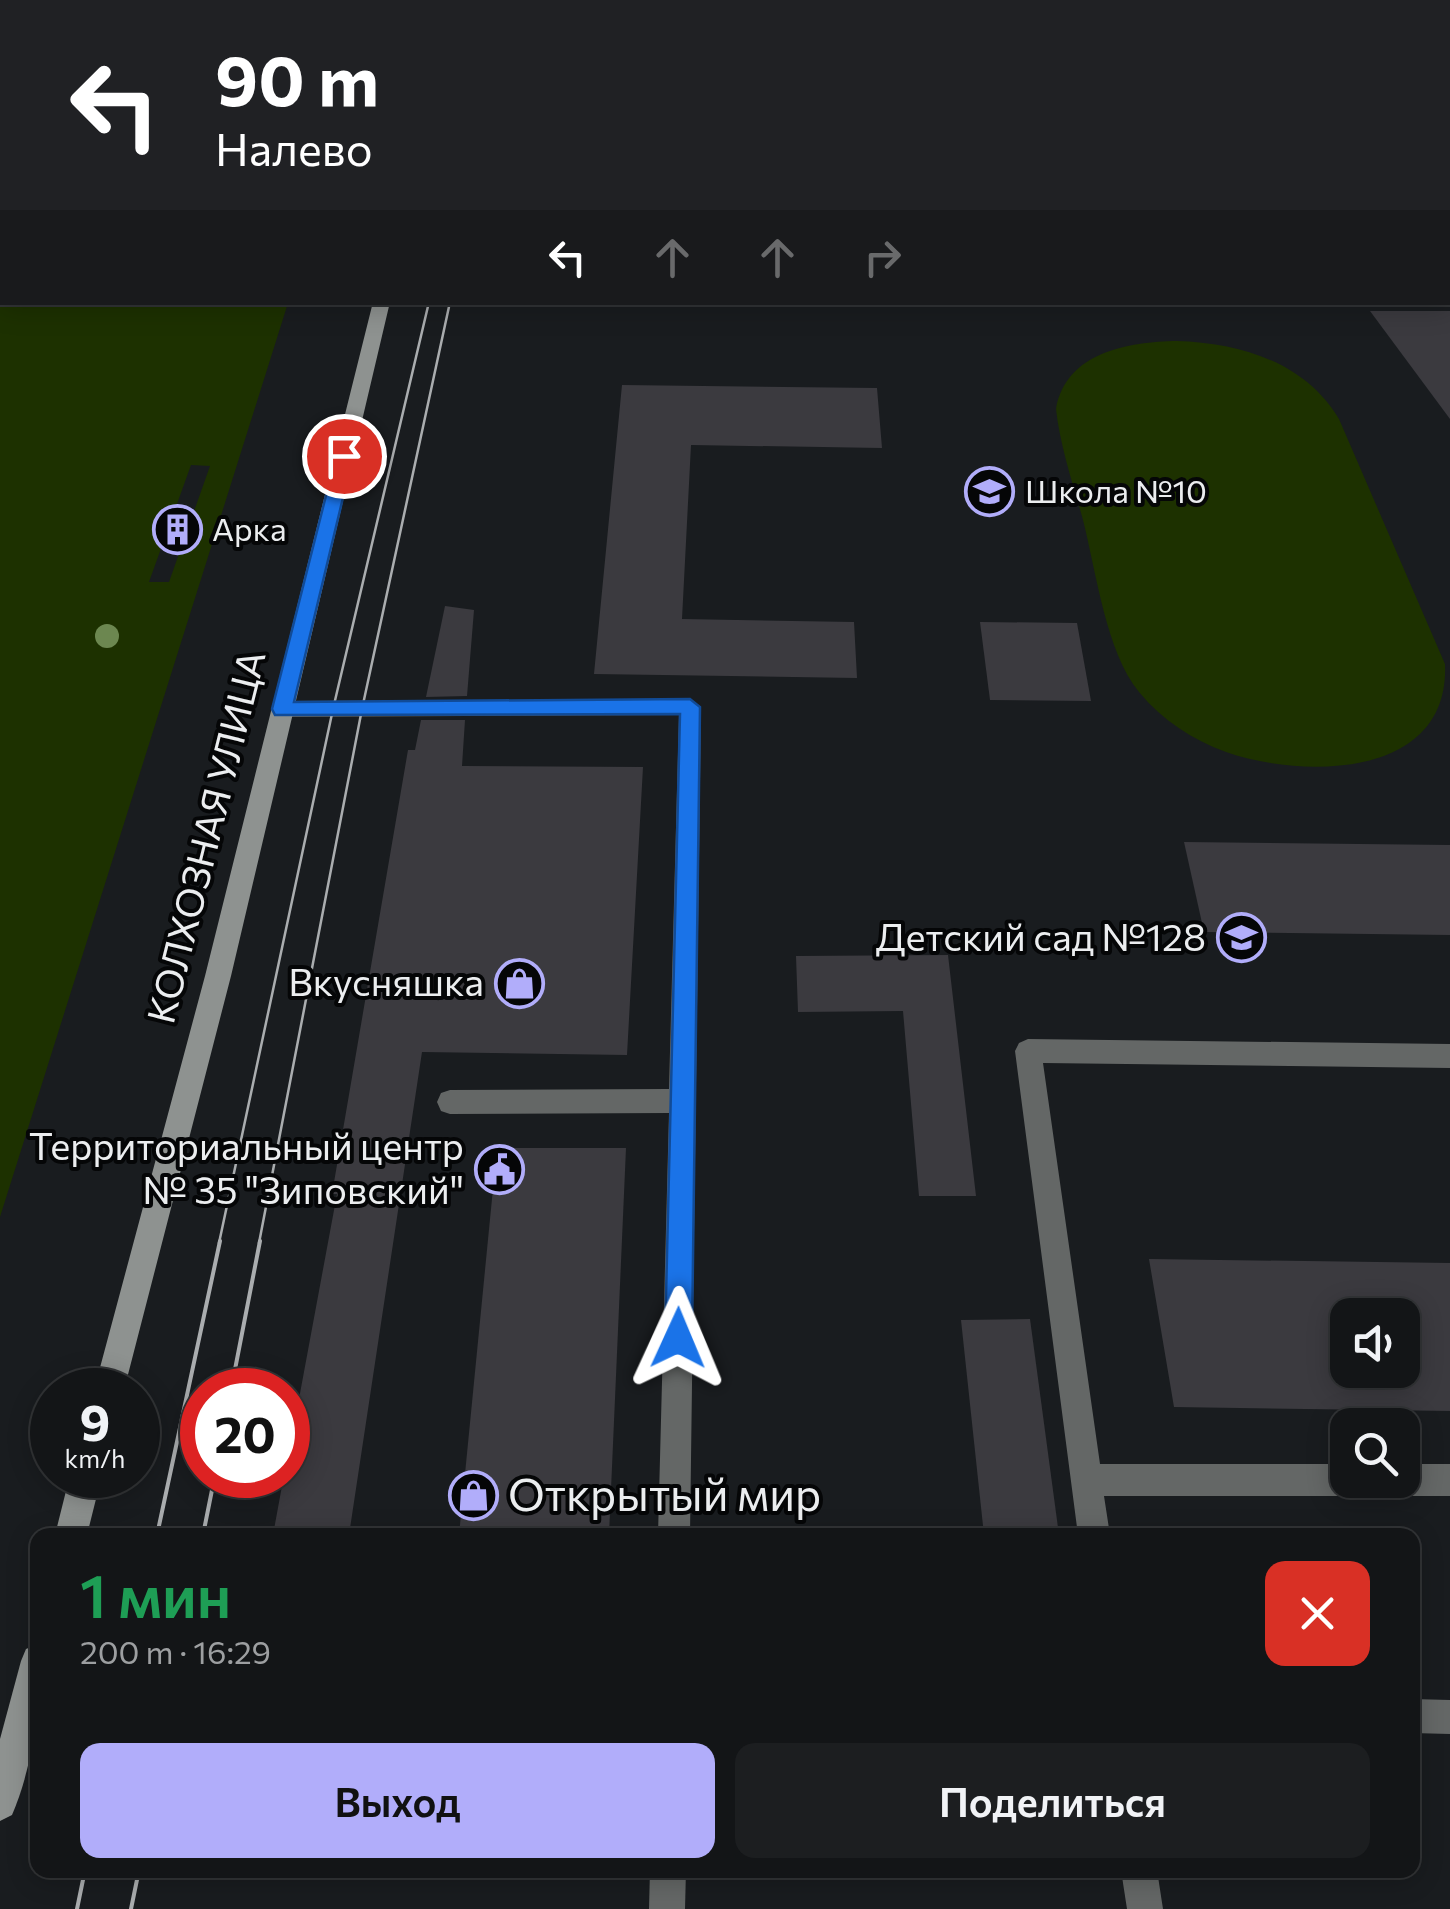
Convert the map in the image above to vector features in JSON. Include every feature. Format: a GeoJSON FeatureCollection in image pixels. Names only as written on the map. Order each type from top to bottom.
{"type":"FeatureCollection","features":[{"type":"Feature","properties":{"kind":"main road","name":"КОЛХОЗНАЯ УЛИЦА"},"geometry":{"type":"LineString","coordinates":[[115,1368],[218,976],[381,305]]}},
{"type":"Feature","properties":{"kind":"main road"},"geometry":{"type":"LineString","coordinates":[[73,1528],[80,1498]]}},
{"type":"Feature","properties":{"kind":"main road"},"geometry":{"type":"LineString","coordinates":[[0,1803],[30,1691]]}},
{"type":"Feature","properties":{"kind":"lane"},"geometry":{"type":"LineString","coordinates":[[282,709],[690,707],[674,1528]]}},
{"type":"Feature","properties":{"kind":"lane"},"geometry":{"type":"LineString","coordinates":[[1093,1528],[1028,1051],[1450,1056]]}},
{"type":"Feature","properties":{"kind":"lane"},"geometry":{"type":"LineString","coordinates":[[450,1102],[682,1101]]}},
{"type":"Feature","properties":{"kind":"lane"},"geometry":{"type":"LineString","coordinates":[[1087,1480],[1330,1480]]}},
{"type":"Feature","properties":{"kind":"lane"},"geometry":{"type":"LineString","coordinates":[[1420,1480],[1450,1480]]}},
{"type":"Feature","properties":{"kind":"lane"},"geometry":{"type":"LineString","coordinates":[[1420,1716],[1450,1717]]}},
{"type":"Feature","properties":{"kind":"lane"},"geometry":{"type":"LineString","coordinates":[[668,1878],[668,1909]]}},
{"type":"Feature","properties":{"kind":"lane"},"geometry":{"type":"LineString","coordinates":[[1141,1878],[1145,1909]]}},
{"type":"Feature","properties":{"kind":"green space"},"geometry":{"type":"Polygon","coordinates":[[[0,305],[287,305],[0,1217],[0,305]],[[191,465],[149,582],[169,582],[210,466],[191,465]]]}},
{"type":"Feature","properties":{"kind":"green space"},"geometry":{"type":"Polygon","coordinates":[[[1177,341],[1224,346],[1269,359],[1308,383],[1339,419],[1445,664],[1440,702],[1424,730],[1398,750],[1366,761],[1330,766],[1258,761],[1226,752],[1190,735],[1148,702],[1128,675],[1103,610],[1056,409],[1072,374],[1102,354],[1139,344],[1177,341]]]}},
{"type":"Feature","properties":{"kind":"building"},"geometry":{"type":"Polygon","coordinates":[[[1370,311],[1450,311],[1450,419],[1370,311]]]}},
{"type":"Feature","properties":{"kind":"building"},"geometry":{"type":"Polygon","coordinates":[[[622,385],[877,388],[882,448],[691,445],[682,619],[854,622],[857,678],[594,674],[622,385]]]}},
{"type":"Feature","properties":{"kind":"building"},"geometry":{"type":"Polygon","coordinates":[[[445,606],[474,610],[467,696],[426,697],[445,606]]]}},
{"type":"Feature","properties":{"kind":"building"},"geometry":{"type":"Polygon","coordinates":[[[980,622],[1077,623],[1091,701],[990,700],[980,622]]]}},
{"type":"Feature","properties":{"kind":"building"},"geometry":{"type":"Polygon","coordinates":[[[421,720],[465,720],[462,766],[643,767],[627,1055],[422,1052],[350,1528],[274,1528],[280,1498],[310,1498],[310,1368],[305,1368],[337,1194],[332,1194],[408,750],[415,750],[421,720]]]}},
{"type":"Feature","properties":{"kind":"building"},"geometry":{"type":"Polygon","coordinates":[[[1184,842],[1450,845],[1450,935],[1204,932],[1184,842]]]}},
{"type":"Feature","properties":{"kind":"building"},"geometry":{"type":"Polygon","coordinates":[[[948,955],[976,1196],[919,1196],[903,1011],[798,1012],[796,956],[948,955]]]}},
{"type":"Feature","properties":{"kind":"building"},"geometry":{"type":"Polygon","coordinates":[[[497,1148],[626,1148],[609,1528],[460,1528],[497,1148]]]}},
{"type":"Feature","properties":{"kind":"building"},"geometry":{"type":"Polygon","coordinates":[[[1149,1259],[1450,1263],[1450,1411],[1174,1407],[1149,1259]]]}},
{"type":"Feature","properties":{"kind":"building"},"geometry":{"type":"Polygon","coordinates":[[[1030,1319],[1058,1528],[983,1528],[961,1320],[1030,1319]]]}},
{"type":"Feature","properties":{"kind":"tram line"},"geometry":{"type":"LineString","coordinates":[[219,1243],[333,709],[428,305]]}},
{"type":"Feature","properties":{"kind":"tram line"},"geometry":{"type":"LineString","coordinates":[[259,1243],[362,709],[449,305]]}},
{"type":"Feature","properties":{"kind":"tram line"},"geometry":{"type":"LineString","coordinates":[[158,1528],[220,1241]]}},
{"type":"Feature","properties":{"kind":"tram line"},"geometry":{"type":"LineString","coordinates":[[235,1368],[260,1241]]}},
{"type":"Feature","properties":{"kind":"tram line"},"geometry":{"type":"LineString","coordinates":[[204,1528],[210,1498]]}},
{"type":"Feature","properties":{"kind":"tram line"},"geometry":{"type":"LineString","coordinates":[[77,1909],[83,1878]]}},
{"type":"Feature","properties":{"kind":"tram line"},"geometry":{"type":"LineString","coordinates":[[131,1909],[137,1878]]}},
{"type":"Feature","properties":{"kind":"place","name":"Школа №10"},"geometry":{"type":"Point","coordinates":[990,492]}},
{"type":"Feature","properties":{"kind":"place","name":"Арка"},"geometry":{"type":"Point","coordinates":[177,530]}},
{"type":"Feature","properties":{"kind":"place","name":"Детский сад №128"},"geometry":{"type":"Point","coordinates":[1241,938]}},
{"type":"Feature","properties":{"kind":"place","name":"Вкусняшка"},"geometry":{"type":"Point","coordinates":[519,983]}},
{"type":"Feature","properties":{"kind":"place","name":"Территориальный центр № 35 \"Зиповский\""},"geometry":{"type":"Point","coordinates":[499,1169]}},
{"type":"Feature","properties":{"kind":"place","name":"Открытый мир"},"geometry":{"type":"Point","coordinates":[473,1495]}},
{"type":"Feature","properties":{"kind":"route"},"geometry":{"type":"LineString","coordinates":[[344,456],[282,709],[690,707],[678,1338]]}}]}
